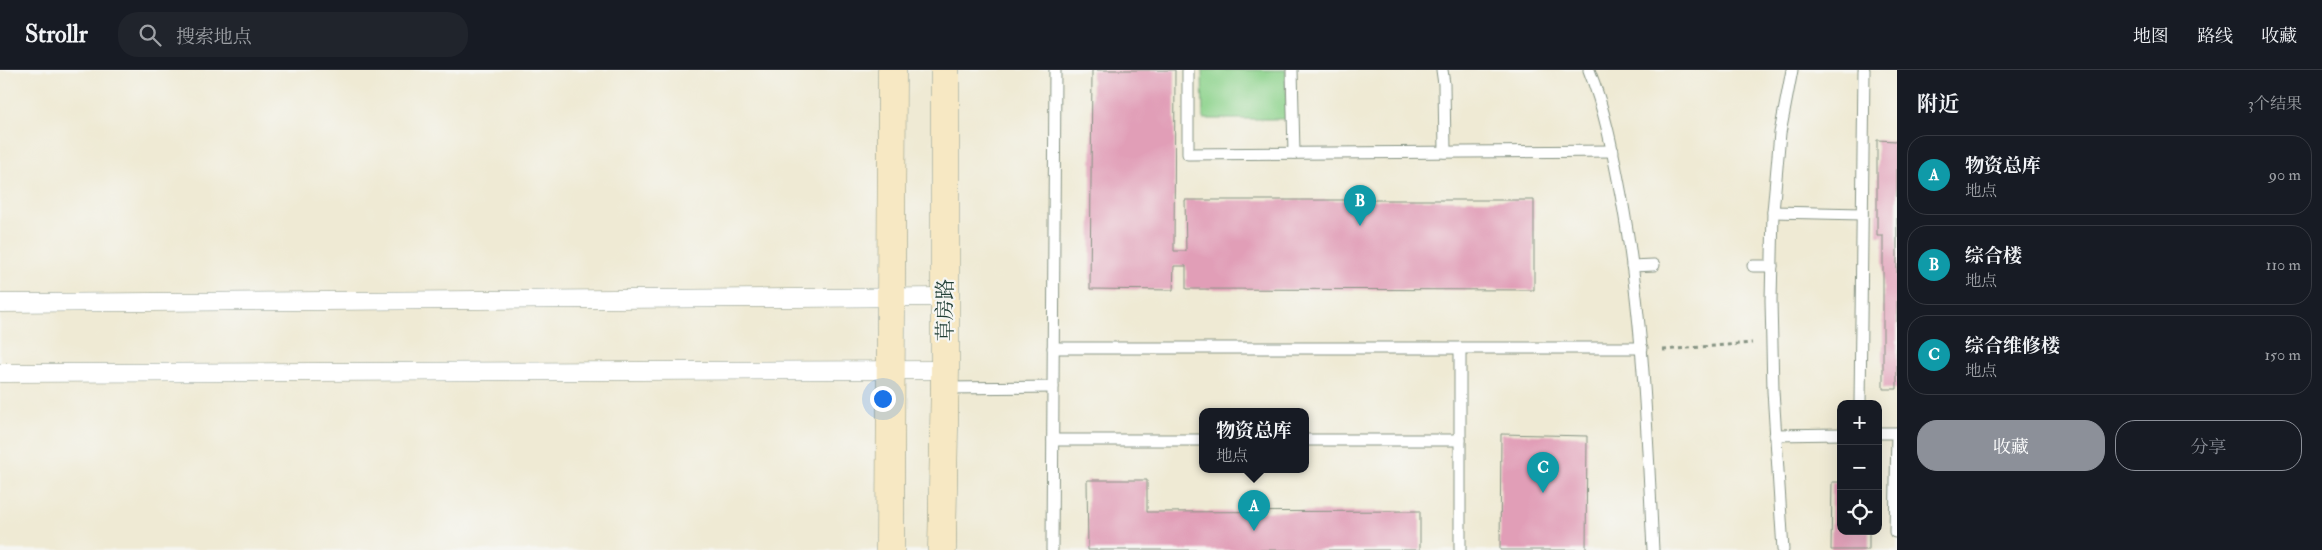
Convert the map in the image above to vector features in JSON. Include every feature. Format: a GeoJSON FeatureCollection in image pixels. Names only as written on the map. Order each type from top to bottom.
{"type":"FeatureCollection","features":[{"type":"Feature","properties":{"kind":"main road"},"geometry":{"type":"LineString","coordinates":[[890,550],[892,70]]}},
{"type":"Feature","properties":{"kind":"main road","name":"草房路"},"geometry":{"type":"LineString","coordinates":[[942,550],[945,379],[945,70]]}},
{"type":"Feature","properties":{"kind":"street"},"geometry":{"type":"LineString","coordinates":[[0,303],[945,297]]}},
{"type":"Feature","properties":{"kind":"street"},"geometry":{"type":"LineString","coordinates":[[0,373],[890,370],[945,379]]}},
{"type":"Feature","properties":{"kind":"lane"},"geometry":{"type":"LineString","coordinates":[[1052,550],[1055,70]]}},
{"type":"Feature","properties":{"kind":"lane"},"geometry":{"type":"LineString","coordinates":[[1188,70],[1188,154],[1613,151]]}},
{"type":"Feature","properties":{"kind":"lane"},"geometry":{"type":"LineString","coordinates":[[1292,70],[1294,153]]}},
{"type":"Feature","properties":{"kind":"lane"},"geometry":{"type":"LineString","coordinates":[[1442,70],[1445,152]]}},
{"type":"Feature","properties":{"kind":"lane"},"geometry":{"type":"LineString","coordinates":[[1589,70],[1613,151],[1632,266],[1642,348],[1653,550]]}},
{"type":"Feature","properties":{"kind":"lane"},"geometry":{"type":"LineString","coordinates":[[1783,550],[1775,435],[1771,300],[1773,212],[1780,133],[1792,70]]}},
{"type":"Feature","properties":{"kind":"lane"},"geometry":{"type":"LineString","coordinates":[[1860,400],[1864,70]]}},
{"type":"Feature","properties":{"kind":"lane"},"geometry":{"type":"LineString","coordinates":[[1773,212],[1862,214]]}},
{"type":"Feature","properties":{"kind":"lane"},"geometry":{"type":"LineString","coordinates":[[1632,266],[1654,265]]}},
{"type":"Feature","properties":{"kind":"lane"},"geometry":{"type":"LineString","coordinates":[[1753,266],[1772,266]]}},
{"type":"Feature","properties":{"kind":"lane"},"geometry":{"type":"LineString","coordinates":[[1053,348],[1642,348]]}},
{"type":"Feature","properties":{"kind":"lane"},"geometry":{"type":"LineString","coordinates":[[1460,348],[1460,550]]}},
{"type":"Feature","properties":{"kind":"lane"},"geometry":{"type":"LineString","coordinates":[[945,379],[1053,387]]}},
{"type":"Feature","properties":{"kind":"lane"},"geometry":{"type":"LineString","coordinates":[[1882,433],[1897,433],[1895,532]]}},
{"type":"Feature","properties":{"kind":"lane"},"geometry":{"type":"LineString","coordinates":[[1775,435],[1837,434]]}},
{"type":"Feature","properties":{"kind":"lane"},"geometry":{"type":"LineString","coordinates":[[1053,440],[1199,440]]}},
{"type":"Feature","properties":{"kind":"lane"},"geometry":{"type":"LineString","coordinates":[[1309,440],[1460,440]]}},
{"type":"Feature","properties":{"kind":"path"},"geometry":{"type":"LineString","coordinates":[[1658,350],[1756,343]]}},
{"type":"Feature","properties":{"kind":"green space"},"geometry":{"type":"Polygon","coordinates":[[[1202,70],[1286,70],[1286,119],[1203,119],[1202,70]]]}},
{"type":"Feature","properties":{"kind":"building"},"geometry":{"type":"Polygon","coordinates":[[[1092,70],[1175,70],[1174,251],[1186,251],[1185,200],[1534,200],[1534,290],[1186,289],[1186,266],[1174,266],[1173,290],[1090,289],[1092,70]]]}},
{"type":"Feature","properties":{"kind":"building"},"geometry":{"type":"Polygon","coordinates":[[[1877,140],[1897,141],[1897,389],[1883,389],[1883,236],[1877,236],[1877,140]]]}},
{"type":"Feature","properties":{"kind":"building"},"geometry":{"type":"Polygon","coordinates":[[[1501,434],[1587,436],[1586,550],[1500,550],[1501,434]]]}},
{"type":"Feature","properties":{"kind":"building"},"geometry":{"type":"Polygon","coordinates":[[[1087,480],[1147,480],[1147,512],[1420,511],[1420,550],[1088,550],[1087,480]]]}},
{"type":"Feature","properties":{"kind":"building"},"geometry":{"type":"Polygon","coordinates":[[[1832,482],[1837,482],[1837,535],[1869,535],[1869,550],[1831,550],[1832,482]]]}},
{"type":"Feature","properties":{"kind":"place","name":"综合楼"},"geometry":{"type":"Point","coordinates":[1360,226]}},
{"type":"Feature","properties":{"kind":"place","name":"综合维修楼"},"geometry":{"type":"Point","coordinates":[1543,493]}},
{"type":"Feature","properties":{"kind":"place","name":"物资总库"},"geometry":{"type":"Point","coordinates":[1254,531]}}]}
